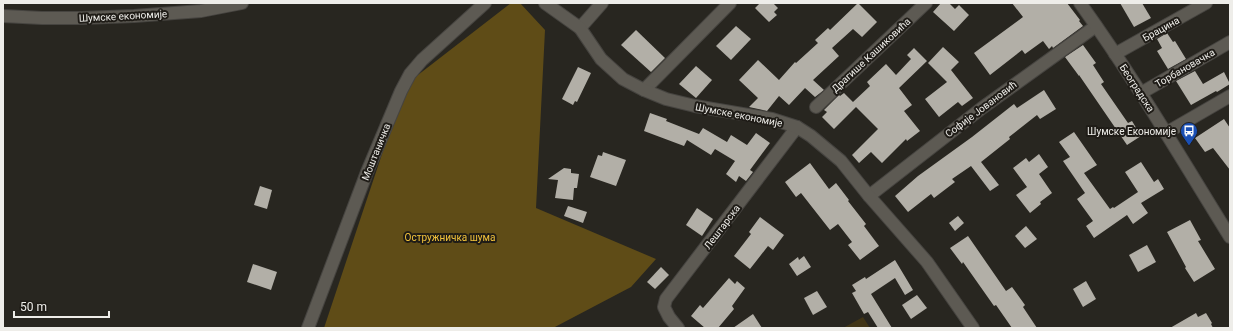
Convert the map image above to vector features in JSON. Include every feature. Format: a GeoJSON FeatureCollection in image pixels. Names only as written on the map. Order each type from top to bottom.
{"type":"FeatureCollection","features":[{"type":"Feature","properties":{"kind":"street","name":"Шумске економије"},"geometry":{"type":"LineString","coordinates":[[3,16],[82,18],[119,16],[201,11],[242,3]]}},
{"type":"Feature","properties":{"kind":"street","name":"Моштаничка"},"geometry":{"type":"LineString","coordinates":[[308,328],[367,172],[401,91],[410,74],[422,60],[485,3]]}},
{"type":"Feature","properties":{"kind":"street","name":"Шумске економије"},"geometry":{"type":"LineString","coordinates":[[545,3],[580,28],[601,59],[624,79],[644,90],[666,99],[695,106],[772,119],[797,127],[811,136],[841,160],[869,196],[926,262],[973,328]]}},
{"type":"Feature","properties":{"kind":"street"},"geometry":{"type":"LineString","coordinates":[[580,28],[602,3]]}},
{"type":"Feature","properties":{"kind":"street"},"geometry":{"type":"LineString","coordinates":[[644,90],[730,3]]}},
{"type":"Feature","properties":{"kind":"street","name":"Драгише Кашиковића"},"geometry":{"type":"LineString","coordinates":[[816,107],[926,3]]}},
{"type":"Feature","properties":{"kind":"street","name":"Београдска"},"geometry":{"type":"LineString","coordinates":[[1080,3],[1141,93],[1230,237]]}},
{"type":"Feature","properties":{"kind":"street","name":"Брацина"},"geometry":{"type":"LineString","coordinates":[[1115,54],[1206,3]]}},
{"type":"Feature","properties":{"kind":"street","name":"Софије Јовановић"},"geometry":{"type":"LineString","coordinates":[[869,196],[982,108],[1096,26]]}},
{"type":"Feature","properties":{"kind":"street","name":"Торбановачка"},"geometry":{"type":"LineString","coordinates":[[1141,93],[1230,42]]}},
{"type":"Feature","properties":{"kind":"street"},"geometry":{"type":"LineString","coordinates":[[1166,134],[1230,96]]}},
{"type":"Feature","properties":{"kind":"street","name":"Лештарска"},"geometry":{"type":"LineString","coordinates":[[678,328],[669,317],[664,307],[666,299],[797,127]]}},
{"type":"Feature","properties":{"kind":"shaded area"},"geometry":{"type":"Polygon","coordinates":[[[863,317],[870,328],[843,328],[863,317]]]}},
{"type":"Feature","properties":{"kind":"green space","name":"Остружничка шума"},"geometry":{"type":"Polygon","coordinates":[[[511,3],[520,3],[545,30],[536,208],[656,259],[631,287],[553,328],[324,328],[405,85],[511,3]]]}},
{"type":"Feature","properties":{"kind":"building"},"geometry":{"type":"Polygon","coordinates":[[[760,3],[773,3],[778,8],[774,12],[777,15],[769,22],[755,8],[760,3]]]}},
{"type":"Feature","properties":{"kind":"building"},"geometry":{"type":"Polygon","coordinates":[[[858,3],[877,22],[862,37],[853,29],[832,48],[839,56],[813,80],[824,90],[815,97],[805,88],[789,105],[779,96],[767,111],[749,107],[758,98],[739,80],[758,60],[779,80],[795,62],[796,63],[818,43],[815,40],[828,28],[830,30],[858,3]]]}},
{"type":"Feature","properties":{"kind":"building"},"geometry":{"type":"Polygon","coordinates":[[[941,3],[949,3],[955,9],[959,5],[969,15],[954,31],[933,12],[941,3]]]}},
{"type":"Feature","properties":{"kind":"building"},"geometry":{"type":"Polygon","coordinates":[[[1012,3],[1067,3],[1083,26],[1053,48],[1052,46],[1049,49],[1043,41],[1025,54],[1022,50],[990,75],[974,53],[1023,17],[1012,3]]]}},
{"type":"Feature","properties":{"kind":"building"},"geometry":{"type":"Polygon","coordinates":[[[1120,3],[1142,3],[1151,18],[1134,27],[1120,3]]]}},
{"type":"Feature","properties":{"kind":"building"},"geometry":{"type":"Polygon","coordinates":[[[736,26],[751,39],[731,60],[716,46],[736,26]]]}},
{"type":"Feature","properties":{"kind":"building"},"geometry":{"type":"Polygon","coordinates":[[[636,30],[665,58],[651,72],[621,45],[636,30]]]}},
{"type":"Feature","properties":{"kind":"building"},"geometry":{"type":"Polygon","coordinates":[[[1167,33],[1173,42],[1175,41],[1186,59],[1168,69],[1157,51],[1162,48],[1157,39],[1167,33]]]}},
{"type":"Feature","properties":{"kind":"building"},"geometry":{"type":"Polygon","coordinates":[[[1083,45],[1096,63],[1093,65],[1104,82],[1101,84],[1128,123],[1132,121],[1141,136],[1127,145],[1065,57],[1083,45]]]}},
{"type":"Feature","properties":{"kind":"building"},"geometry":{"type":"Polygon","coordinates":[[[943,47],[959,62],[951,70],[973,98],[962,106],[958,102],[939,117],[925,99],[947,82],[928,63],[943,47]]]}},
{"type":"Feature","properties":{"kind":"building"},"geometry":{"type":"Polygon","coordinates":[[[914,48],[927,61],[899,88],[912,105],[904,111],[920,131],[907,141],[906,139],[882,163],[871,152],[859,163],[852,155],[878,129],[856,107],[834,129],[822,117],[827,112],[824,110],[839,95],[840,96],[844,93],[853,102],[870,86],[867,82],[886,64],[896,75],[911,59],[907,55],[914,48]]]}},
{"type":"Feature","properties":{"kind":"building"},"geometry":{"type":"Polygon","coordinates":[[[696,66],[712,80],[696,98],[679,84],[696,66]]]}},
{"type":"Feature","properties":{"kind":"building"},"geometry":{"type":"Polygon","coordinates":[[[578,67],[591,73],[577,102],[575,101],[573,105],[562,99],[578,67]]]}},
{"type":"Feature","properties":{"kind":"building"},"geometry":{"type":"Polygon","coordinates":[[[1195,71],[1203,84],[1224,72],[1230,84],[1191,105],[1176,81],[1195,71]]]}},
{"type":"Feature","properties":{"kind":"building"},"geometry":{"type":"Polygon","coordinates":[[[1044,90],[1056,109],[1040,119],[1037,115],[981,162],[999,185],[990,191],[971,166],[952,179],[955,182],[934,198],[931,194],[908,212],[895,196],[918,176],[1014,104],[1017,108],[1044,90]]]}},
{"type":"Feature","properties":{"kind":"building"},"geometry":{"type":"Polygon","coordinates":[[[650,113],[699,134],[703,128],[727,142],[731,135],[747,145],[756,133],[770,143],[750,170],[753,172],[746,181],[739,176],[736,182],[726,174],[735,161],[715,149],[711,155],[687,140],[684,146],[644,131],[650,113]]]}},
{"type":"Feature","properties":{"kind":"building"},"geometry":{"type":"Polygon","coordinates":[[[1224,119],[1230,128],[1230,170],[1213,148],[1205,152],[1195,138],[1224,119]]]}},
{"type":"Feature","properties":{"kind":"building"},"geometry":{"type":"Polygon","coordinates":[[[1074,132],[1097,165],[1084,173],[1110,209],[1113,207],[1114,208],[1138,192],[1125,172],[1141,162],[1154,182],[1158,179],[1164,189],[1141,203],[1148,213],[1133,224],[1127,215],[1094,238],[1086,226],[1093,221],[1077,199],[1085,193],[1063,161],[1070,157],[1059,142],[1074,132]]]}},
{"type":"Feature","properties":{"kind":"building"},"geometry":{"type":"Polygon","coordinates":[[[603,152],[626,160],[616,186],[590,177],[598,155],[602,156],[603,152]]]}},
{"type":"Feature","properties":{"kind":"building"},"geometry":{"type":"Polygon","coordinates":[[[1039,154],[1048,167],[1039,174],[1052,193],[1040,202],[1041,204],[1030,213],[1016,195],[1027,187],[1013,168],[1026,158],[1029,162],[1039,154]]]}},
{"type":"Feature","properties":{"kind":"building"},"geometry":{"type":"Polygon","coordinates":[[[810,163],[829,189],[836,183],[866,224],[864,226],[879,246],[860,260],[848,245],[852,242],[838,224],[830,230],[801,193],[796,197],[785,182],[810,163]]]}},
{"type":"Feature","properties":{"kind":"building"},"geometry":{"type":"Polygon","coordinates":[[[564,168],[571,169],[571,173],[579,174],[577,188],[574,188],[573,200],[555,198],[558,180],[548,179],[564,168]]]}},
{"type":"Feature","properties":{"kind":"building"},"geometry":{"type":"Polygon","coordinates":[[[260,186],[272,190],[267,209],[254,205],[260,186]]]}},
{"type":"Feature","properties":{"kind":"building"},"geometry":{"type":"Polygon","coordinates":[[[568,206],[587,212],[583,223],[564,216],[568,206]]]}},
{"type":"Feature","properties":{"kind":"building"},"geometry":{"type":"Polygon","coordinates":[[[697,208],[713,219],[702,236],[686,225],[697,208]]]}},
{"type":"Feature","properties":{"kind":"building"},"geometry":{"type":"Polygon","coordinates":[[[958,216],[964,223],[955,231],[949,223],[958,216]]]}},
{"type":"Feature","properties":{"kind":"building"},"geometry":{"type":"Polygon","coordinates":[[[760,217],[784,235],[773,250],[768,246],[750,269],[734,256],[751,234],[749,232],[760,217]]]}},
{"type":"Feature","properties":{"kind":"building"},"geometry":{"type":"Polygon","coordinates":[[[1190,220],[1201,240],[1198,241],[1215,269],[1194,282],[1185,268],[1186,267],[1167,232],[1190,220]]]}},
{"type":"Feature","properties":{"kind":"building"},"geometry":{"type":"Polygon","coordinates":[[[1026,226],[1037,239],[1025,248],[1015,236],[1026,226]]]}},
{"type":"Feature","properties":{"kind":"building"},"geometry":{"type":"Polygon","coordinates":[[[968,236],[1006,291],[1012,287],[1025,305],[1023,307],[1037,328],[1012,328],[996,305],[994,306],[963,262],[962,264],[950,248],[968,236]]]}},
{"type":"Feature","properties":{"kind":"building"},"geometry":{"type":"Polygon","coordinates":[[[1147,245],[1156,262],[1138,272],[1129,255],[1147,245]]]}},
{"type":"Feature","properties":{"kind":"building"},"geometry":{"type":"Polygon","coordinates":[[[804,256],[811,267],[797,276],[789,264],[798,257],[799,260],[804,256]]]}},
{"type":"Feature","properties":{"kind":"building"},"geometry":{"type":"Polygon","coordinates":[[[895,260],[913,290],[905,295],[895,278],[871,294],[892,328],[878,328],[868,312],[864,314],[852,293],[856,291],[852,285],[865,277],[866,279],[895,260]]]}},
{"type":"Feature","properties":{"kind":"building"},"geometry":{"type":"Polygon","coordinates":[[[253,264],[277,272],[271,290],[247,282],[253,264]]]}},
{"type":"Feature","properties":{"kind":"building"},"geometry":{"type":"Polygon","coordinates":[[[661,267],[669,275],[655,289],[647,282],[661,267]]]}},
{"type":"Feature","properties":{"kind":"building"},"geometry":{"type":"Polygon","coordinates":[[[729,278],[735,284],[737,281],[745,288],[732,306],[734,309],[718,328],[705,328],[691,316],[700,305],[703,308],[729,278]]]}},
{"type":"Feature","properties":{"kind":"building"},"geometry":{"type":"Polygon","coordinates":[[[1086,281],[1096,299],[1083,307],[1073,289],[1086,281]]]}},
{"type":"Feature","properties":{"kind":"building"},"geometry":{"type":"Polygon","coordinates":[[[817,291],[827,307],[813,315],[804,298],[817,291]]]}},
{"type":"Feature","properties":{"kind":"building"},"geometry":{"type":"Polygon","coordinates":[[[917,295],[927,308],[911,319],[902,305],[917,295]]]}},
{"type":"Feature","properties":{"kind":"building"},"geometry":{"type":"Polygon","coordinates":[[[1196,313],[1198,317],[1206,313],[1212,323],[1213,328],[1170,328],[1196,313]]]}},
{"type":"Feature","properties":{"kind":"building"},"geometry":{"type":"Polygon","coordinates":[[[753,314],[762,328],[733,328],[753,314]]]}},
{"type":"Feature","properties":{"kind":"place","name":"Шумске Економије"},"geometry":{"type":"Point","coordinates":[1189,146]}}]}
